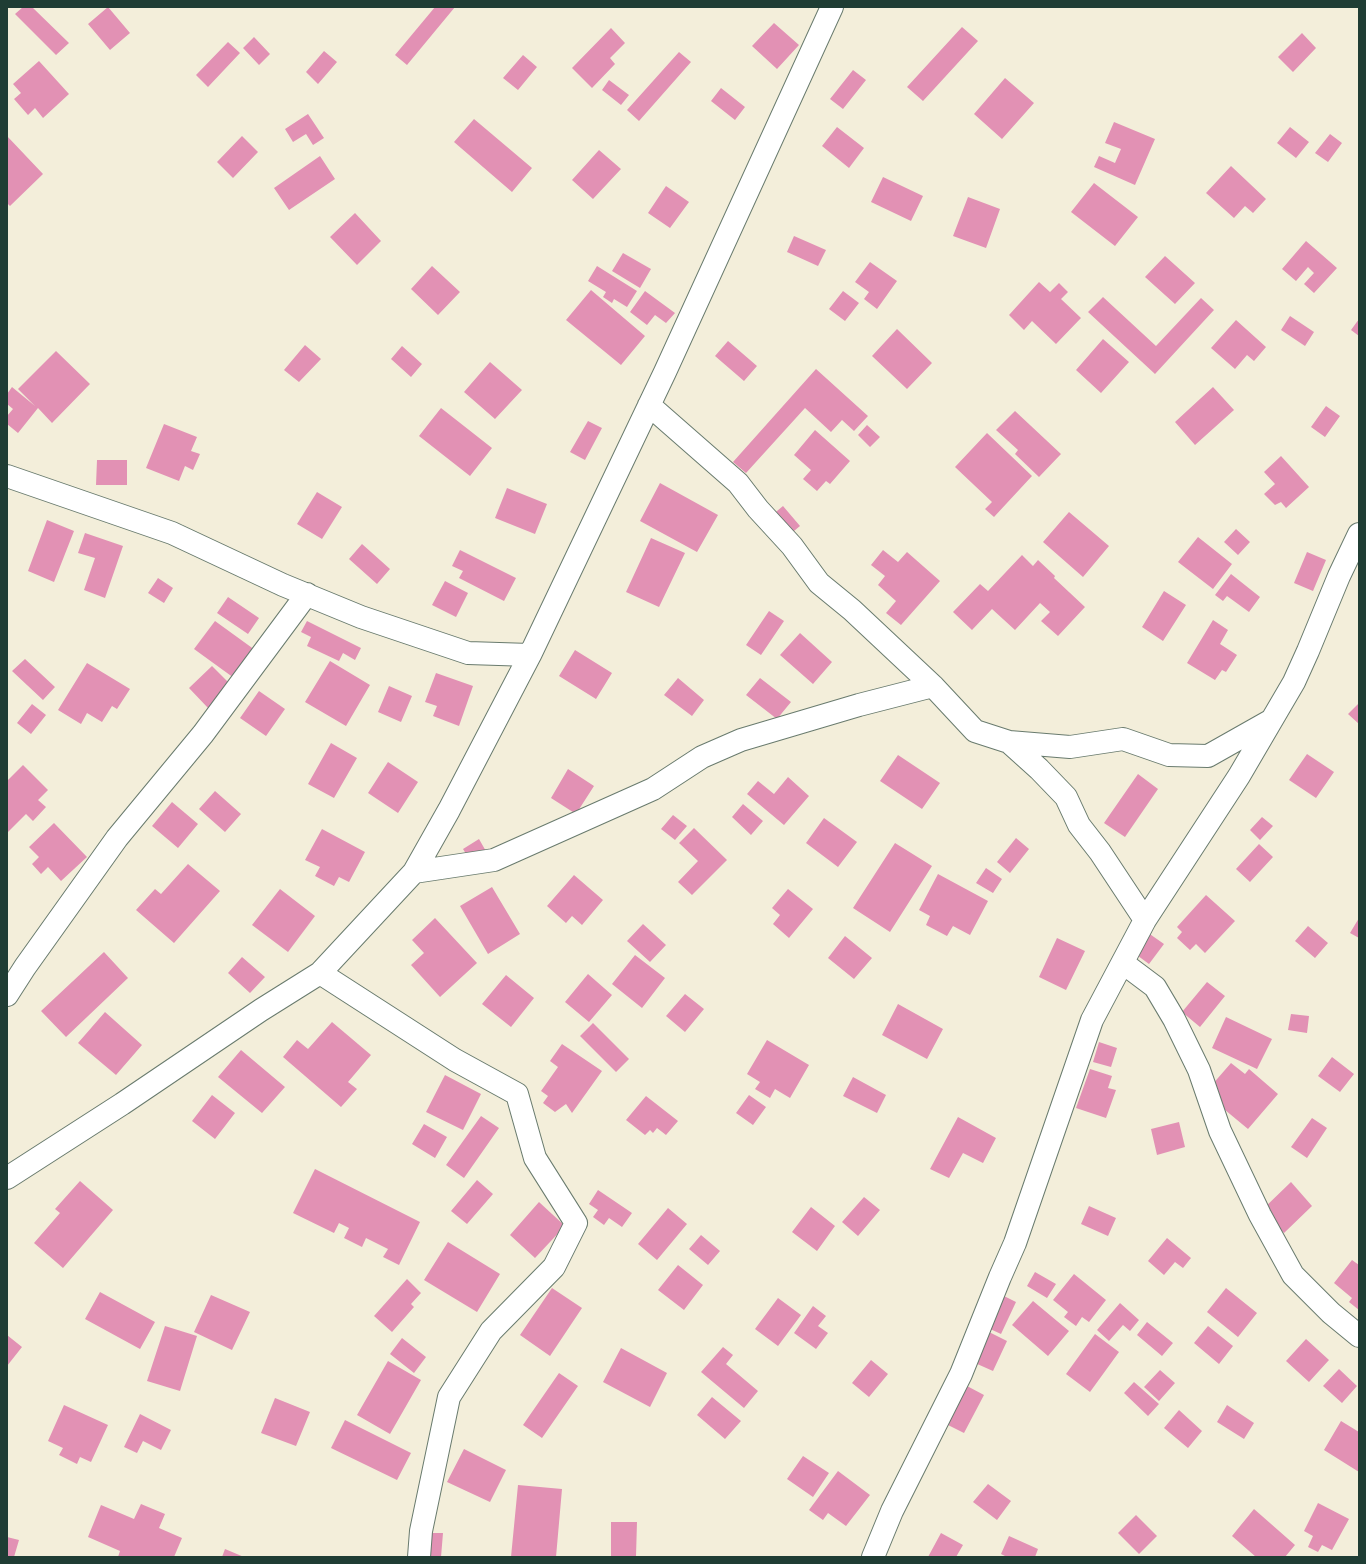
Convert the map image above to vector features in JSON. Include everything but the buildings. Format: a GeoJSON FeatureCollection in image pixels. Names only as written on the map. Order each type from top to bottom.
{"type":"FeatureCollection","features":[{"type":"Feature","properties":{"kind":"street"},"geometry":{"type":"LineString","coordinates":[[7,1178],[122,1104],[261,1010],[320,973],[414,872],[449,810],[530,655],[649,405],[832,7]]}},
{"type":"Feature","properties":{"kind":"street"},"geometry":{"type":"LineString","coordinates":[[649,405],[738,482],[758,509],[792,546],[819,583],[852,610],[933,686],[975,731],[1009,742],[1070,747],[1123,739],[1169,755],[1208,756],[1271,721]]}},
{"type":"Feature","properties":{"kind":"street"},"geometry":{"type":"LineString","coordinates":[[7,476],[172,533],[283,585],[361,617],[468,653],[530,655]]}},
{"type":"Feature","properties":{"kind":"street"},"geometry":{"type":"LineString","coordinates":[[874,1557],[892,1511],[961,1374],[1000,1277],[1016,1243],[1092,1020],[1123,963],[1144,920],[1239,776],[1294,682],[1339,576],[1359,534]]}},
{"type":"Feature","properties":{"kind":"street"},"geometry":{"type":"LineString","coordinates":[[7,995],[25,967],[117,838],[203,734],[306,594]]}},
{"type":"Feature","properties":{"kind":"street"},"geometry":{"type":"LineString","coordinates":[[414,872],[494,860],[653,789],[702,757],[741,740],[859,705],[933,686]]}},
{"type":"Feature","properties":{"kind":"street"},"geometry":{"type":"LineString","coordinates":[[1009,742],[1039,769],[1066,797],[1079,825],[1104,858],[1144,920]]}},
{"type":"Feature","properties":{"kind":"street"},"geometry":{"type":"LineString","coordinates":[[1123,963],[1155,987],[1174,1019],[1199,1070],[1220,1131],[1260,1215],[1293,1276],[1359,1336]]}},
{"type":"Feature","properties":{"kind":"street"},"geometry":{"type":"LineString","coordinates":[[320,973],[455,1060],[517,1094],[535,1158],[576,1223],[554,1267],[491,1330],[449,1397],[421,1531],[419,1557]]}}]}
